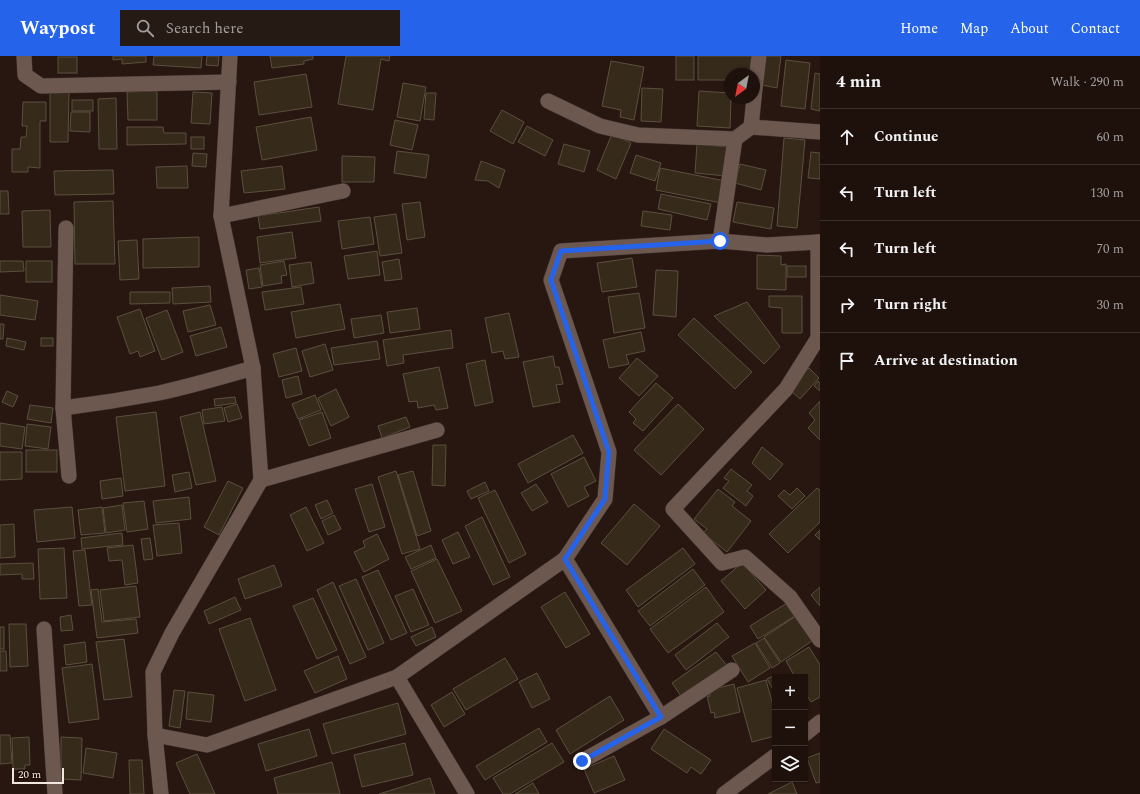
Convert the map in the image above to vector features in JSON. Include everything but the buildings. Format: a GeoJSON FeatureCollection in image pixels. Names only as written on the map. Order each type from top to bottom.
{"type":"FeatureCollection","features":[{"type":"Feature","properties":{"kind":"street"},"geometry":{"type":"LineString","coordinates":[[24,56],[25,75],[41,86],[229,82]]}},
{"type":"Feature","properties":{"kind":"street"},"geometry":{"type":"LineString","coordinates":[[161,794],[155,735],[153,672],[172,633],[261,480],[253,368],[221,216],[230,56]]}},
{"type":"Feature","properties":{"kind":"street"},"geometry":{"type":"LineString","coordinates":[[757,68],[758,56]]}},
{"type":"Feature","properties":{"kind":"street"},"geometry":{"type":"LineString","coordinates":[[548,101],[600,126],[638,135],[734,139],[751,127],[820,132]]}},
{"type":"Feature","properties":{"kind":"street"},"geometry":{"type":"LineString","coordinates":[[751,127],[753,104]]}},
{"type":"Feature","properties":{"kind":"street"},"geometry":{"type":"LineString","coordinates":[[720,241],[734,139]]}},
{"type":"Feature","properties":{"kind":"street"},"geometry":{"type":"LineString","coordinates":[[221,216],[343,191]]}},
{"type":"Feature","properties":{"kind":"street"},"geometry":{"type":"LineString","coordinates":[[66,228],[63,408],[70,476]]}},
{"type":"Feature","properties":{"kind":"street"},"geometry":{"type":"LineString","coordinates":[[155,735],[207,745],[397,677],[565,559],[605,499],[609,452],[551,280],[561,251],[720,241],[767,245],[819,242],[818,338],[786,389],[673,509],[722,563],[745,557],[790,597],[820,640]]}},
{"type":"Feature","properties":{"kind":"street"},"geometry":{"type":"LineString","coordinates":[[63,408],[160,393],[214,380],[253,368]]}},
{"type":"Feature","properties":{"kind":"street"},"geometry":{"type":"LineString","coordinates":[[261,480],[437,430]]}},
{"type":"Feature","properties":{"kind":"street"},"geometry":{"type":"LineString","coordinates":[[565,559],[661,717]]}},
{"type":"Feature","properties":{"kind":"street"},"geometry":{"type":"LineString","coordinates":[[44,629],[55,794]]}},
{"type":"Feature","properties":{"kind":"street"},"geometry":{"type":"LineString","coordinates":[[582,761],[661,717],[732,670]]}},
{"type":"Feature","properties":{"kind":"street"},"geometry":{"type":"LineString","coordinates":[[397,677],[467,794]]}},
{"type":"Feature","properties":{"kind":"street"},"geometry":{"type":"LineString","coordinates":[[808,732],[820,722]]}},
{"type":"Feature","properties":{"kind":"street"},"geometry":{"type":"LineString","coordinates":[[724,794],[772,758]]}},
{"type":"Feature","properties":{"kind":"route"},"geometry":{"type":"LineString","coordinates":[[582,761],[661,717],[565,559],[605,499],[609,452],[551,280],[561,251],[720,241]]}}]}
